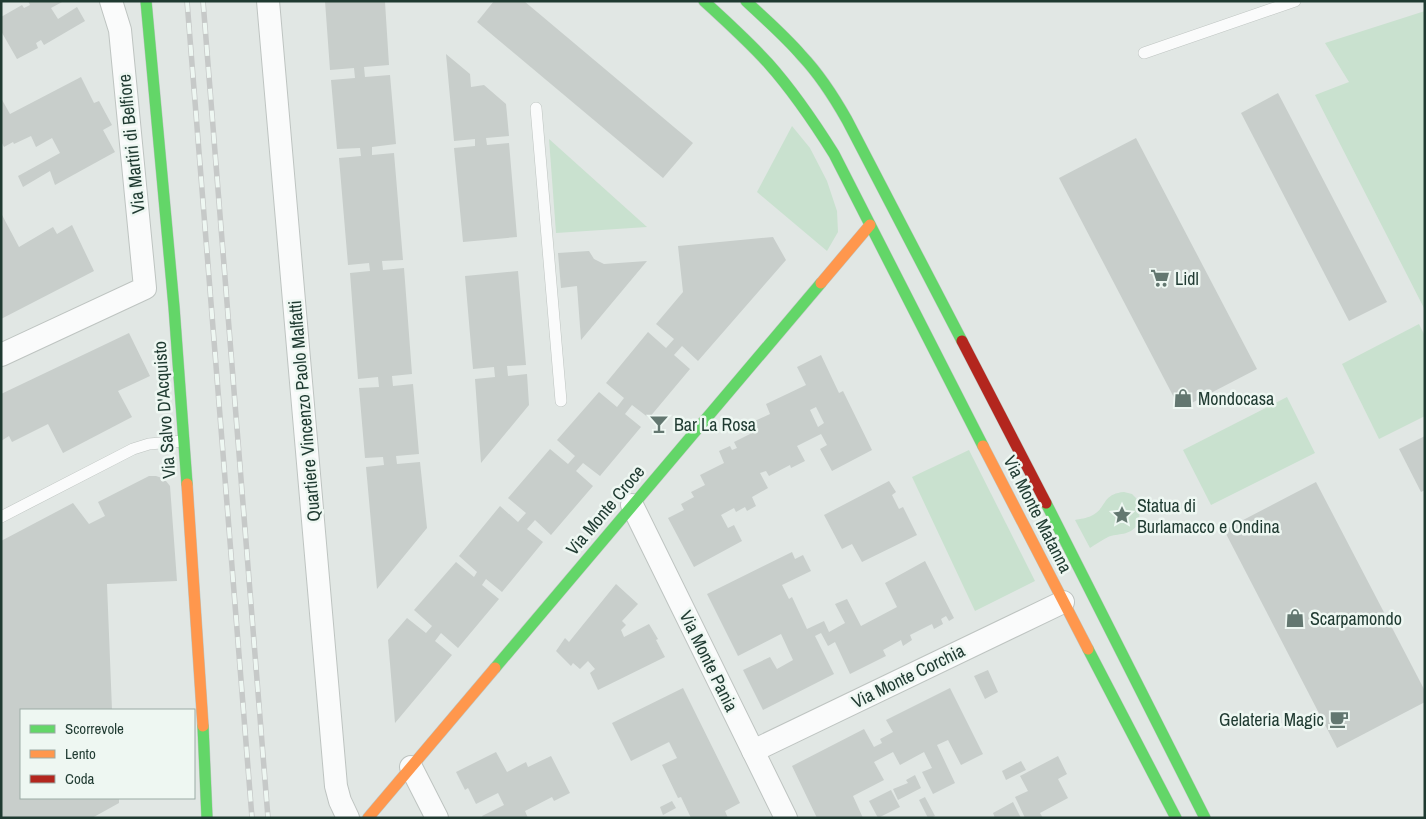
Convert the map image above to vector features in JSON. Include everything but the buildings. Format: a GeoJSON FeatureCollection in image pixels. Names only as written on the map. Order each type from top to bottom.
{"type":"FeatureCollection","features":[{"type":"Feature","properties":{"kind":"street","name":"Via Martiri di Belfiore"},"geometry":{"type":"LineString","coordinates":[[1,355],[145,288],[120,30],[111,1]]}},
{"type":"Feature","properties":{"kind":"street","name":"Via Salvo D'Acquisto"},"geometry":{"type":"LineString","coordinates":[[146,1],[168,237],[184,441],[203,720],[207,818]]}},
{"type":"Feature","properties":{"kind":"street","name":"Quartiere Vincenzo Paolo Malfatti"},"geometry":{"type":"LineString","coordinates":[[268,1],[336,786],[340,801],[348,818]]}},
{"type":"Feature","properties":{"kind":"street","name":"Via Monte Matanna"},"geometry":{"type":"LineString","coordinates":[[704,1],[745,38],[770,64],[804,107],[834,154],[1176,818]]}},
{"type":"Feature","properties":{"kind":"street","name":"Via Monte Matanna"},"geometry":{"type":"LineString","coordinates":[[746,1],[788,40],[809,63],[847,120],[1047,506],[1205,818]]}},
{"type":"Feature","properties":{"kind":"street","name":"Via Monte Croce"},"geometry":{"type":"LineString","coordinates":[[368,818],[870,225]]}},
{"type":"Feature","properties":{"kind":"street","name":"Via Monte Pania"},"geometry":{"type":"LineString","coordinates":[[632,505],[786,818]]}},
{"type":"Feature","properties":{"kind":"street","name":"Via Monte Corchia"},"geometry":{"type":"LineString","coordinates":[[753,751],[1064,602]]}},
{"type":"Feature","properties":{"kind":"street"},"geometry":{"type":"LineString","coordinates":[[411,767],[436,818]]}},
{"type":"Feature","properties":{"kind":"lane"},"geometry":{"type":"LineString","coordinates":[[1144,53],[1295,1]]}},
{"type":"Feature","properties":{"kind":"lane"},"geometry":{"type":"LineString","coordinates":[[536,108],[560,402]]}},
{"type":"Feature","properties":{"kind":"lane"},"geometry":{"type":"LineString","coordinates":[[1,517],[133,449],[149,444],[184,441]]}},
{"type":"Feature","properties":{"kind":"green space"},"geometry":{"type":"Polygon","coordinates":[[[1425,11],[1425,310],[1315,95],[1349,82],[1325,43],[1425,11]]]}},
{"type":"Feature","properties":{"kind":"green space"},"geometry":{"type":"Polygon","coordinates":[[[792,126],[810,148],[827,181],[837,211],[838,232],[827,251],[757,192],[792,126]]]}},
{"type":"Feature","properties":{"kind":"green space"},"geometry":{"type":"Polygon","coordinates":[[[549,139],[647,227],[556,233],[549,139]]]}},
{"type":"Feature","properties":{"kind":"green space"},"geometry":{"type":"Polygon","coordinates":[[[1419,324],[1425,336],[1425,416],[1379,439],[1342,364],[1419,324]]]}},
{"type":"Feature","properties":{"kind":"green space"},"geometry":{"type":"Polygon","coordinates":[[[1287,397],[1315,453],[1211,505],[1183,450],[1287,397]]]}},
{"type":"Feature","properties":{"kind":"green space"},"geometry":{"type":"Polygon","coordinates":[[[969,450],[1035,581],[975,611],[912,477],[969,450]]]}},
{"type":"Feature","properties":{"kind":"green space"},"geometry":{"type":"Polygon","coordinates":[[[1124,492],[1132,494],[1139,501],[1137,525],[1131,531],[1108,537],[1090,548],[1075,520],[1091,516],[1100,510],[1111,496],[1124,492]]]}},
{"type":"Feature","properties":{"kind":"railway"},"geometry":{"type":"LineString","coordinates":[[187,1],[252,818]]}},
{"type":"Feature","properties":{"kind":"railway"},"geometry":{"type":"LineString","coordinates":[[203,1],[268,818]]}},
{"type":"Feature","properties":{"kind":"traffic: fast"},"geometry":{"type":"LineString","coordinates":[[146,1],[174,307],[187,484]]}},
{"type":"Feature","properties":{"kind":"traffic: fast"},"geometry":{"type":"LineString","coordinates":[[704,1],[745,39],[777,74],[819,130],[834,154],[983,446]]}},
{"type":"Feature","properties":{"kind":"traffic: fast"},"geometry":{"type":"LineString","coordinates":[[746,1],[795,49],[815,71],[832,95],[847,120],[962,341]]}},
{"type":"Feature","properties":{"kind":"traffic: fast"},"geometry":{"type":"LineString","coordinates":[[495,668],[821,283]]}},
{"type":"Feature","properties":{"kind":"traffic: fast"},"geometry":{"type":"LineString","coordinates":[[1046,503],[1205,818]]}},
{"type":"Feature","properties":{"kind":"traffic: fast"},"geometry":{"type":"LineString","coordinates":[[1088,649],[1176,818]]}},
{"type":"Feature","properties":{"kind":"traffic: fast"},"geometry":{"type":"LineString","coordinates":[[203,726],[207,818]]}},
{"type":"Feature","properties":{"kind":"traffic: slow"},"geometry":{"type":"LineString","coordinates":[[821,283],[870,225]]}},
{"type":"Feature","properties":{"kind":"traffic: slow"},"geometry":{"type":"LineString","coordinates":[[983,446],[1088,649]]}},
{"type":"Feature","properties":{"kind":"traffic: slow"},"geometry":{"type":"LineString","coordinates":[[187,484],[203,726]]}},
{"type":"Feature","properties":{"kind":"traffic: slow"},"geometry":{"type":"LineString","coordinates":[[368,818],[495,668]]}},
{"type":"Feature","properties":{"kind":"traffic: jam"},"geometry":{"type":"LineString","coordinates":[[962,341],[1046,503]]}},
{"type":"Feature","properties":{"kind":"place","name":"Lidl"},"geometry":{"type":"Point","coordinates":[1160,278]}},
{"type":"Feature","properties":{"kind":"place","name":"Mondocasa"},"geometry":{"type":"Point","coordinates":[1183,398]}},
{"type":"Feature","properties":{"kind":"place","name":"Bar La Rosa"},"geometry":{"type":"Point","coordinates":[659,424]}},
{"type":"Feature","properties":{"kind":"place","name":"Statua di Burlamacco e Ondina"},"geometry":{"type":"Point","coordinates":[1122,515]}},
{"type":"Feature","properties":{"kind":"place","name":"Scarpamondo"},"geometry":{"type":"Point","coordinates":[1295,618]}},
{"type":"Feature","properties":{"kind":"place","name":"Gelateria Magic"},"geometry":{"type":"Point","coordinates":[1339,719]}}]}
